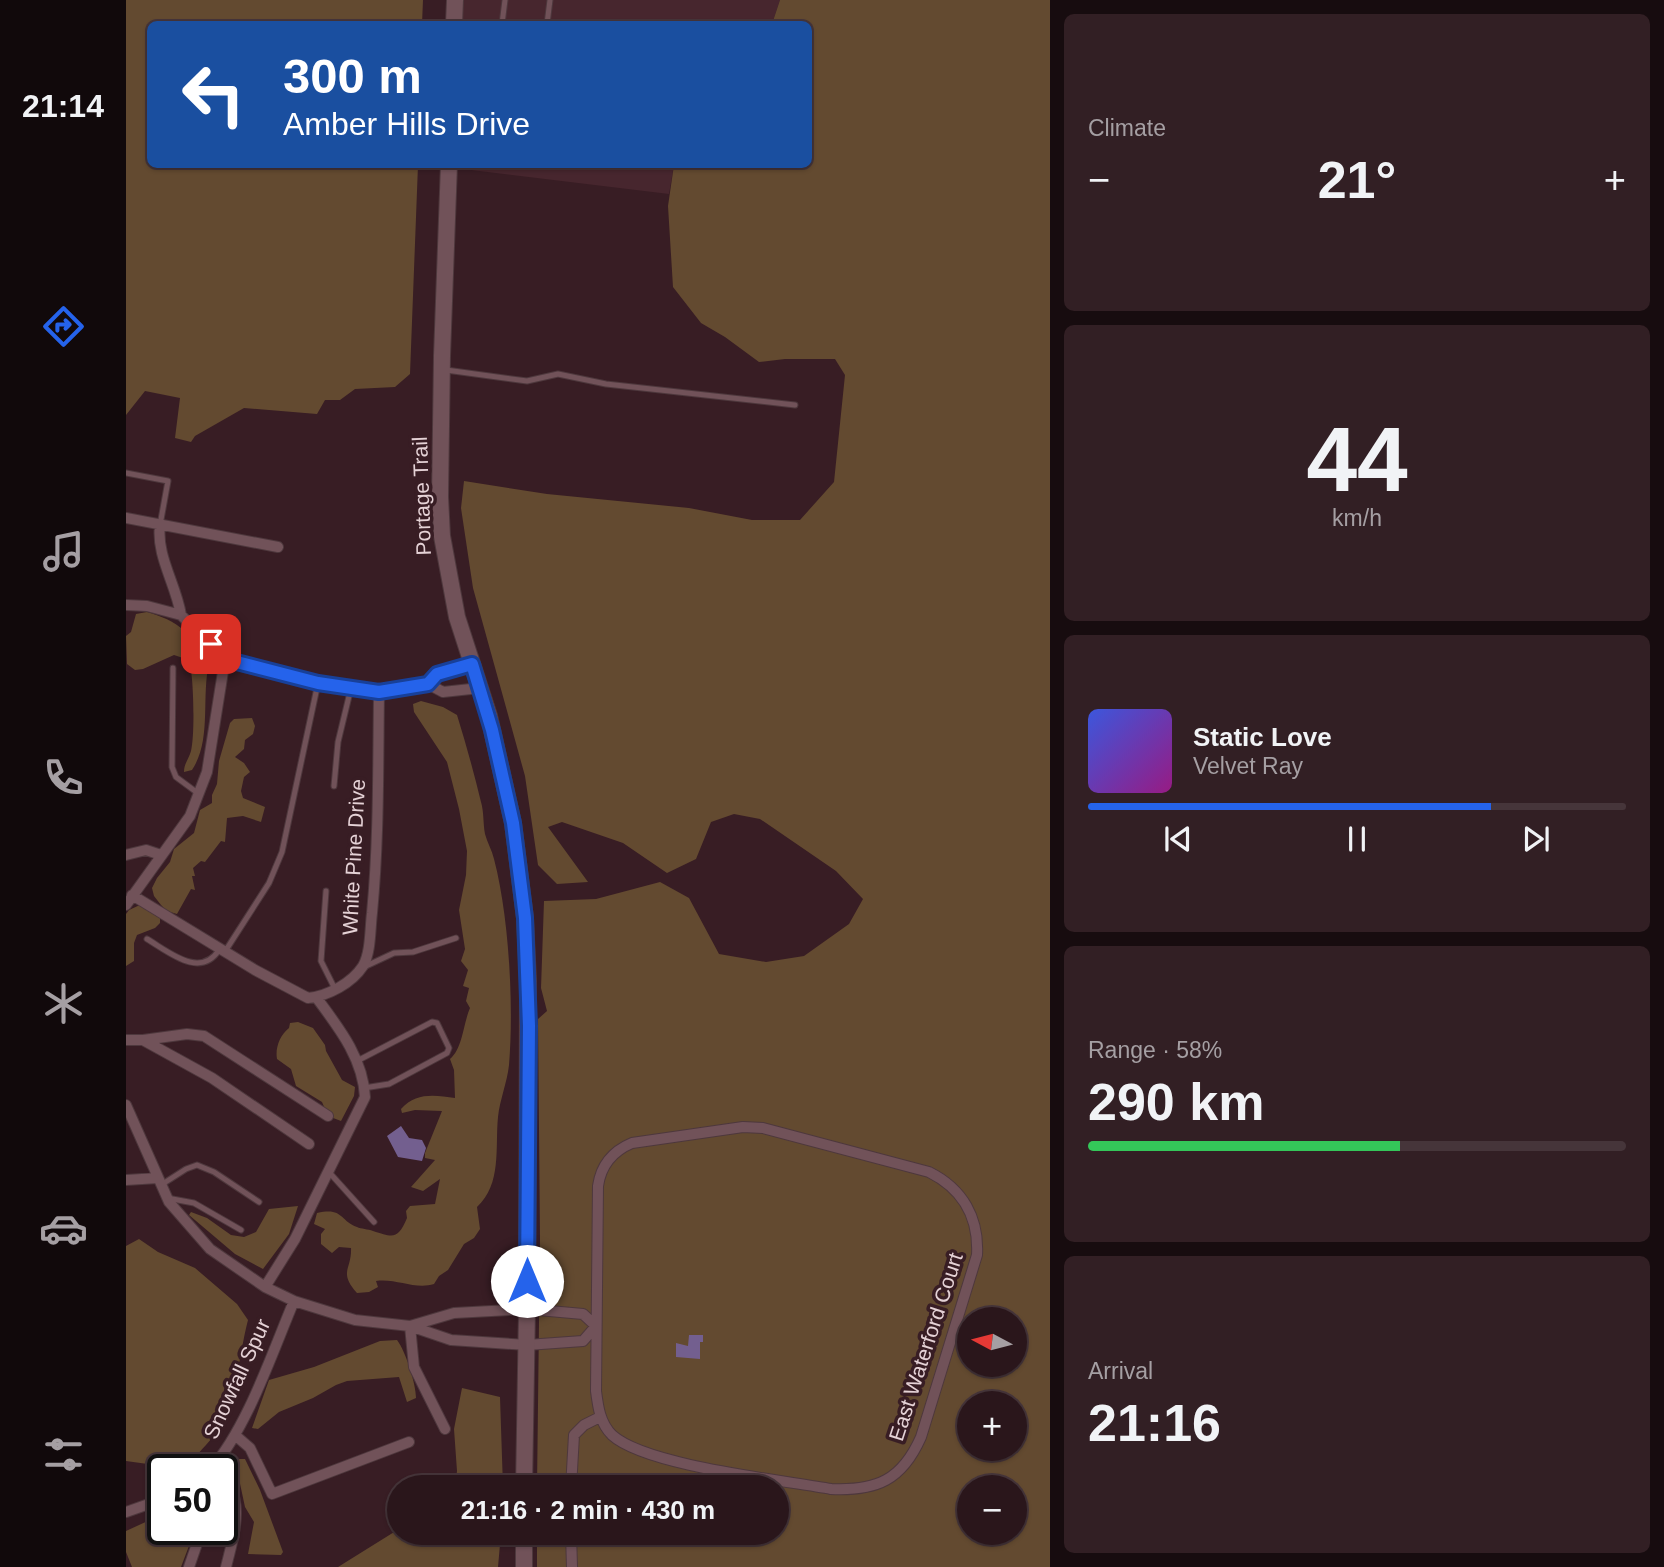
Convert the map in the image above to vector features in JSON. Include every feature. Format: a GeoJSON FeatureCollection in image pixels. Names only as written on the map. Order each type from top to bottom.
{"type":"FeatureCollection","features":[{"type":"Feature","properties":{"kind":"main road"},"geometry":{"type":"LineString","coordinates":[[454,21],[455,0]]}},
{"type":"Feature","properties":{"kind":"main road","name":"Portage Trail"},"geometry":{"type":"LineString","coordinates":[[449,168],[442,369],[442,536],[457,617],[497,748],[513,823],[525,918],[529,1026],[524,1475]]}},
{"type":"Feature","properties":{"kind":"main road"},"geometry":{"type":"LineString","coordinates":[[524,1545],[524,1567]]}},
{"type":"Feature","properties":{"kind":"street"},"geometry":{"type":"LineString","coordinates":[[126,518],[278,547]]}},
{"type":"Feature","properties":{"kind":"street"},"geometry":{"type":"LineString","coordinates":[[160,525],[158,538],[161,552],[178,597],[181,615]]}},
{"type":"Feature","properties":{"kind":"street"},"geometry":{"type":"LineString","coordinates":[[126,605],[147,606],[181,615],[225,659],[318,683],[379,692],[428,684],[443,692],[480,688]]}},
{"type":"Feature","properties":{"kind":"street"},"geometry":{"type":"LineString","coordinates":[[225,659],[207,772],[190,816],[129,900],[223,948],[308,998],[335,989],[355,976],[361,968]]}},
{"type":"Feature","properties":{"kind":"street"},"geometry":{"type":"LineString","coordinates":[[428,684],[437,674],[472,664]]}},
{"type":"Feature","properties":{"kind":"street","name":"White Pine Drive"},"geometry":{"type":"LineString","coordinates":[[361,968],[368,947],[374,891],[379,692]]}},
{"type":"Feature","properties":{"kind":"street"},"geometry":{"type":"LineString","coordinates":[[126,855],[145,850],[161,855]]}},
{"type":"Feature","properties":{"kind":"street"},"geometry":{"type":"LineString","coordinates":[[265,1287],[295,1239],[365,1097],[364,1078],[346,1037],[316,997]]}},
{"type":"Feature","properties":{"kind":"street"},"geometry":{"type":"LineString","coordinates":[[126,1040],[187,1034],[204,1036],[328,1116]]}},
{"type":"Feature","properties":{"kind":"street"},"geometry":{"type":"LineString","coordinates":[[143,1040],[212,1078],[309,1144]]}},
{"type":"Feature","properties":{"kind":"street"},"geometry":{"type":"LineString","coordinates":[[126,1106],[131,1132],[167,1198],[209,1249],[265,1287],[294,1301],[355,1320],[410,1326],[451,1340],[527,1345],[583,1341],[596,1326],[583,1314],[527,1309],[454,1313],[410,1326]]}},
{"type":"Feature","properties":{"kind":"street","name":"East Waterford Court"},"geometry":{"type":"LineString","coordinates":[[743,1127],[763,1128],[929,1172],[947,1183],[962,1197],[976,1226],[978,1240],[974,1264],[920,1437],[906,1464],[876,1485],[831,1489],[655,1457],[626,1445],[614,1436],[600,1417],[596,1391],[596,1326],[600,1176],[610,1158],[632,1143],[743,1127]]}},
{"type":"Feature","properties":{"kind":"street"},"geometry":{"type":"LineString","coordinates":[[126,1180],[160,1182]]}},
{"type":"Feature","properties":{"kind":"street","name":"Snowfall Spur"},"geometry":{"type":"LineString","coordinates":[[222,1454],[235,1435],[294,1301]]}},
{"type":"Feature","properties":{"kind":"street"},"geometry":{"type":"LineString","coordinates":[[410,1326],[414,1367],[445,1429]]}},
{"type":"Feature","properties":{"kind":"street"},"geometry":{"type":"LineString","coordinates":[[572,1475],[574,1435],[584,1425],[600,1417]]}},
{"type":"Feature","properties":{"kind":"street"},"geometry":{"type":"LineString","coordinates":[[235,1435],[250,1448],[272,1494],[409,1442]]}},
{"type":"Feature","properties":{"kind":"street"},"geometry":{"type":"LineString","coordinates":[[126,1513],[147,1505]]}},
{"type":"Feature","properties":{"kind":"street"},"geometry":{"type":"LineString","coordinates":[[189,1567],[197,1545]]}},
{"type":"Feature","properties":{"kind":"street"},"geometry":{"type":"LineString","coordinates":[[226,1567],[232,1545]]}},
{"type":"Feature","properties":{"kind":"street"},"geometry":{"type":"LineString","coordinates":[[571,1545],[572,1567]]}},
{"type":"Feature","properties":{"kind":"lane"},"geometry":{"type":"LineString","coordinates":[[502,21],[505,0]]}},
{"type":"Feature","properties":{"kind":"lane"},"geometry":{"type":"LineString","coordinates":[[547,21],[550,0]]}},
{"type":"Feature","properties":{"kind":"lane"},"geometry":{"type":"LineString","coordinates":[[442,369],[527,380],[558,373],[606,384],[795,405]]}},
{"type":"Feature","properties":{"kind":"lane"},"geometry":{"type":"LineString","coordinates":[[126,474],[168,481],[160,525]]}},
{"type":"Feature","properties":{"kind":"lane"},"geometry":{"type":"LineString","coordinates":[[173,668],[172,766],[176,777],[198,794]]}},
{"type":"Feature","properties":{"kind":"lane"},"geometry":{"type":"LineString","coordinates":[[147,939],[189,963],[205,962],[223,948],[269,883],[282,852],[318,683]]}},
{"type":"Feature","properties":{"kind":"lane"},"geometry":{"type":"LineString","coordinates":[[334,786],[338,742],[351,688]]}},
{"type":"Feature","properties":{"kind":"lane"},"geometry":{"type":"LineString","coordinates":[[326,891],[321,961],[335,989]]}},
{"type":"Feature","properties":{"kind":"lane"},"geometry":{"type":"LineString","coordinates":[[361,968],[394,953],[413,952],[456,937]]}},
{"type":"Feature","properties":{"kind":"lane"},"geometry":{"type":"LineString","coordinates":[[356,1061],[432,1022],[437,1023],[449,1048],[447,1053],[389,1084],[364,1088]]}},
{"type":"Feature","properties":{"kind":"lane"},"geometry":{"type":"LineString","coordinates":[[160,1182],[197,1165],[214,1172],[259,1202]]}},
{"type":"Feature","properties":{"kind":"lane"},"geometry":{"type":"LineString","coordinates":[[328,1171],[374,1222]]}},
{"type":"Feature","properties":{"kind":"lane"},"geometry":{"type":"LineString","coordinates":[[167,1198],[194,1203],[241,1230]]}},
{"type":"Feature","properties":{"kind":"shaded area"},"geometry":{"type":"Polygon","coordinates":[[[126,0],[423,0],[422,21],[147,21],[147,168],[418,168],[410,374],[395,387],[355,389],[340,400],[325,400],[317,414],[244,408],[195,436],[191,442],[175,438],[180,398],[145,391],[126,415],[126,0]]]}},
{"type":"Feature","properties":{"kind":"shaded area"},"geometry":{"type":"Polygon","coordinates":[[[462,0],[780,0],[773,21],[461,21],[462,0]]]}},
{"type":"Feature","properties":{"kind":"shaded area"},"geometry":{"type":"Polygon","coordinates":[[[780,0],[1050,0],[1050,1567],[537,1567],[537,1545],[789,1545],[789,1475],[537,1475],[540,1239],[538,1019],[547,1011],[541,988],[544,901],[596,899],[660,882],[689,898],[719,954],[766,962],[804,956],[849,924],[863,899],[836,871],[760,819],[734,814],[711,822],[696,859],[667,873],[623,843],[562,822],[548,827],[588,882],[557,884],[538,865],[525,776],[473,588],[461,508],[464,481],[547,494],[689,508],[752,520],[800,520],[834,482],[845,375],[835,359],[759,362],[701,323],[673,287],[668,206],[674,168],[812,168],[812,21],[773,21],[780,0]]]}},
{"type":"Feature","properties":{"kind":"shaded area"},"geometry":{"type":"Polygon","coordinates":[[[455,168],[673,168],[669,194],[455,168]]]}},
{"type":"Feature","properties":{"kind":"shaded area"},"geometry":{"type":"Polygon","coordinates":[[[147,612],[180,627],[184,631],[181,648],[195,648],[209,663],[202,746],[192,770],[184,772],[193,733],[193,691],[189,660],[174,655],[135,670],[127,664],[126,636],[131,632],[136,614],[147,612]]]}},
{"type":"Feature","properties":{"kind":"shaded area"},"geometry":{"type":"Polygon","coordinates":[[[421,701],[443,707],[457,715],[482,806],[485,834],[499,882],[507,934],[510,989],[509,1065],[498,1117],[494,1177],[485,1198],[477,1207],[480,1229],[474,1238],[464,1244],[448,1270],[439,1276],[434,1284],[420,1286],[376,1281],[378,1287],[369,1292],[357,1293],[347,1275],[351,1248],[339,1247],[332,1253],[321,1244],[321,1234],[325,1229],[314,1224],[317,1213],[336,1213],[357,1227],[391,1236],[401,1230],[410,1206],[435,1204],[440,1179],[423,1191],[411,1187],[435,1160],[425,1158],[425,1153],[442,1111],[415,1110],[402,1113],[401,1109],[419,1097],[455,1098],[454,1070],[450,1059],[460,1042],[470,1008],[466,1001],[469,988],[463,986],[468,970],[461,961],[465,949],[459,910],[466,875],[467,851],[447,762],[414,712],[413,704],[421,701]]]}},
{"type":"Feature","properties":{"kind":"shaded area"},"geometry":{"type":"Polygon","coordinates":[[[252,718],[255,726],[253,734],[245,740],[244,749],[235,757],[244,763],[250,772],[244,777],[241,791],[243,798],[265,807],[261,822],[243,816],[227,818],[225,842],[221,841],[205,862],[201,861],[193,868],[195,890],[191,889],[177,914],[167,911],[154,896],[152,888],[170,862],[174,849],[194,833],[200,810],[212,803],[219,761],[230,723],[234,719],[252,718]]]}},
{"type":"Feature","properties":{"kind":"shaded area"},"geometry":{"type":"Polygon","coordinates":[[[142,904],[160,917],[160,923],[155,928],[137,935],[134,961],[126,966],[126,914],[142,904]]]}},
{"type":"Feature","properties":{"kind":"shaded area"},"geometry":{"type":"Polygon","coordinates":[[[298,1022],[313,1028],[325,1045],[342,1080],[355,1087],[354,1096],[341,1121],[328,1116],[322,1102],[296,1086],[291,1069],[277,1059],[281,1038],[290,1023],[298,1022]]]}},
{"type":"Feature","properties":{"kind":"shaded area"},"geometry":{"type":"Polygon","coordinates":[[[401,1126],[409,1138],[422,1140],[426,1148],[422,1161],[398,1157],[387,1136],[401,1126]]]}},
{"type":"Feature","properties":{"kind":"shaded area"},"geometry":{"type":"Polygon","coordinates":[[[298,1206],[289,1234],[263,1269],[235,1254],[189,1215],[191,1212],[207,1218],[231,1235],[244,1237],[256,1232],[269,1209],[298,1206]]]}},
{"type":"Feature","properties":{"kind":"shaded area"},"geometry":{"type":"Polygon","coordinates":[[[139,1239],[158,1252],[195,1268],[237,1304],[248,1320],[234,1386],[224,1418],[197,1454],[147,1454],[147,1464],[126,1461],[126,1246],[139,1239]]]}},
{"type":"Feature","properties":{"kind":"shaded area"},"geometry":{"type":"Polygon","coordinates":[[[689,1335],[703,1335],[703,1342],[700,1342],[700,1359],[676,1357],[676,1343],[688,1346],[689,1335]]]}},
{"type":"Feature","properties":{"kind":"shaded area"},"geometry":{"type":"Polygon","coordinates":[[[397,1340],[410,1368],[416,1398],[407,1402],[399,1377],[347,1381],[279,1412],[258,1429],[252,1428],[269,1380],[314,1367],[380,1341],[397,1340]]]}},
{"type":"Feature","properties":{"kind":"shaded area"},"geometry":{"type":"Polygon","coordinates":[[[462,1388],[500,1397],[503,1475],[456,1475],[454,1429],[462,1388]]]}},
{"type":"Feature","properties":{"kind":"shaded area"},"geometry":{"type":"Polygon","coordinates":[[[245,1459],[260,1490],[283,1552],[281,1555],[248,1554],[254,1522],[245,1507],[238,1461],[245,1459]]]}},
{"type":"Feature","properties":{"kind":"shaded area"},"geometry":{"type":"Polygon","coordinates":[[[147,1521],[147,1545],[189,1545],[181,1567],[132,1567],[126,1552],[126,1531],[147,1521]]]}},
{"type":"Feature","properties":{"kind":"shaded area"},"geometry":{"type":"Polygon","coordinates":[[[387,1536],[387,1545],[500,1545],[498,1567],[338,1567],[387,1536]]]}},
{"type":"Feature","properties":{"kind":"route"},"geometry":{"type":"LineString","coordinates":[[211,644],[225,659],[318,683],[379,692],[428,684],[437,674],[472,664],[489,716],[513,823],[525,918],[529,1026],[527,1281]]}}]}
